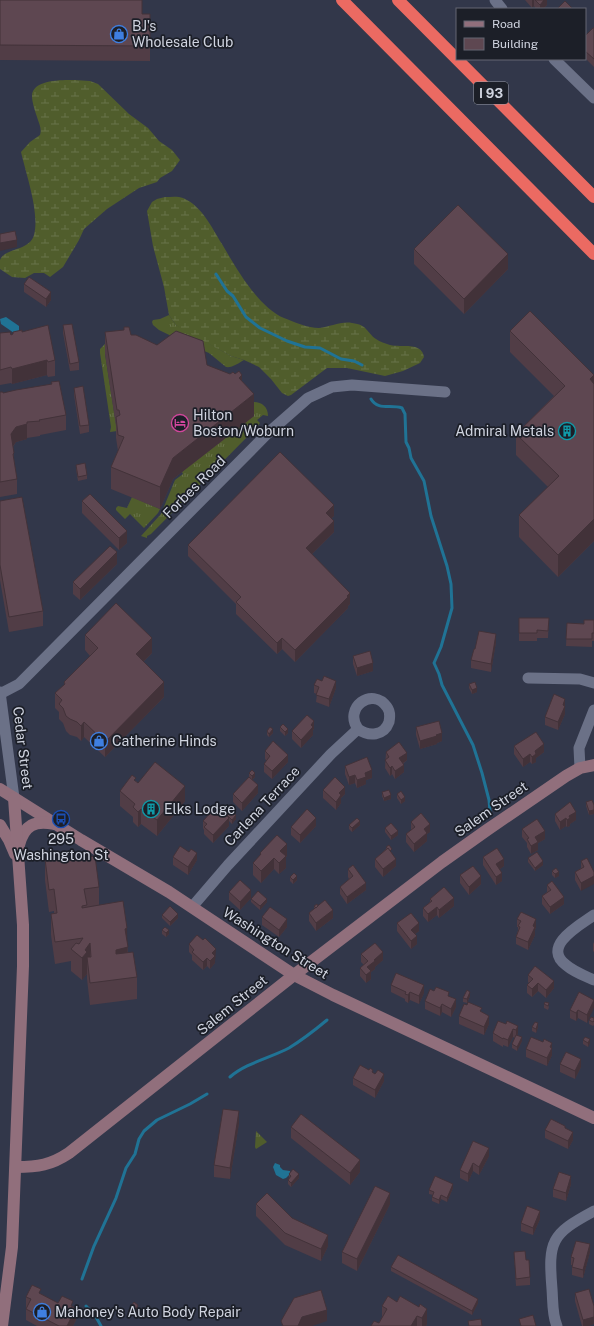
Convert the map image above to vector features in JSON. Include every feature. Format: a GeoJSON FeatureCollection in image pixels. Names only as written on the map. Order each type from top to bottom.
{"type":"FeatureCollection","features":[{"type":"Feature","properties":{"kind":"highway","name":"I 93"},"geometry":{"type":"LineString","coordinates":[[342,0],[594,254]]}},
{"type":"Feature","properties":{"kind":"highway","name":"I 93"},"geometry":{"type":"LineString","coordinates":[[398,0],[456,58]]}},
{"type":"Feature","properties":{"kind":"highway","name":"I 93"},"geometry":{"type":"LineString","coordinates":[[458,60],[594,197]]}},
{"type":"Feature","properties":{"kind":"main road","name":"Salem Street"},"geometry":{"type":"LineString","coordinates":[[16,1167],[43,1166],[51,1164],[69,1153],[294,975],[464,846],[549,787],[580,768],[594,765]]}},
{"type":"Feature","properties":{"kind":"main road","name":"Washington Street"},"geometry":{"type":"LineString","coordinates":[[0,789],[192,907],[294,975],[333,995],[594,1118]]}},
{"type":"Feature","properties":{"kind":"main road","name":"Cedar Street"},"geometry":{"type":"LineString","coordinates":[[14,798],[23,925],[16,1167]]}},
{"type":"Feature","properties":{"kind":"main road"},"geometry":{"type":"LineString","coordinates":[[18,848],[24,831],[30,826],[41,823],[55,824]]}},
{"type":"Feature","properties":{"kind":"main road"},"geometry":{"type":"LineString","coordinates":[[0,825],[9,840],[19,863]]}},
{"type":"Feature","properties":{"kind":"main road"},"geometry":{"type":"LineString","coordinates":[[2,1326],[12,1256],[16,1167]]}},
{"type":"Feature","properties":{"kind":"street"},"geometry":{"type":"LineString","coordinates":[[495,0],[501,8]]}},
{"type":"Feature","properties":{"kind":"street"},"geometry":{"type":"LineString","coordinates":[[555,60],[594,98]]}},
{"type":"Feature","properties":{"kind":"street","name":"Forbes Road"},"geometry":{"type":"LineString","coordinates":[[0,693],[19,684],[267,434],[308,398],[325,389],[345,385],[445,392]]}},
{"type":"Feature","properties":{"kind":"street"},"geometry":{"type":"LineString","coordinates":[[528,678],[578,679],[594,683]]}},
{"type":"Feature","properties":{"kind":"street","name":"Cedar Street"},"geometry":{"type":"LineString","coordinates":[[0,693],[14,798]]}},
{"type":"Feature","properties":{"kind":"street"},"geometry":{"type":"LineString","coordinates":[[580,768],[580,748],[594,710]]}},
{"type":"Feature","properties":{"kind":"street","name":"Carlena Terrace"},"geometry":{"type":"LineString","coordinates":[[192,907],[228,865],[322,763],[358,729]]}},
{"type":"Feature","properties":{"kind":"street"},"geometry":{"type":"LineString","coordinates":[[594,915],[565,936],[560,944],[558,954],[566,965],[594,980]]}},
{"type":"Feature","properties":{"kind":"street"},"geometry":{"type":"LineString","coordinates":[[557,1326],[554,1312],[550,1267],[552,1250],[556,1240],[566,1228],[594,1211]]}},
{"type":"Feature","properties":{"kind":"green space"},"geometry":{"type":"Polygon","coordinates":[[[75,80],[90,81],[98,84],[129,114],[148,128],[159,141],[172,150],[180,160],[172,171],[160,178],[157,182],[139,188],[107,209],[84,229],[63,267],[50,277],[44,273],[34,273],[25,278],[12,277],[0,269],[0,260],[2,256],[28,244],[34,235],[34,205],[21,152],[41,133],[32,101],[33,90],[43,83],[75,80]]]}},
{"type":"Feature","properties":{"kind":"green space"},"geometry":{"type":"Polygon","coordinates":[[[165,197],[183,198],[196,206],[210,225],[248,286],[274,313],[297,323],[315,328],[344,323],[361,325],[379,341],[394,346],[415,347],[422,352],[424,357],[420,363],[403,371],[385,376],[347,368],[327,368],[291,395],[288,396],[282,393],[259,367],[231,356],[183,330],[176,325],[169,315],[164,287],[153,246],[147,211],[152,202],[165,197]]]}},
{"type":"Feature","properties":{"kind":"green space"},"geometry":{"type":"Polygon","coordinates":[[[169,315],[176,325],[231,356],[244,360],[233,366],[226,367],[209,353],[159,330],[153,325],[153,320],[169,315]]]}},
{"type":"Feature","properties":{"kind":"green space"},"geometry":{"type":"Polygon","coordinates":[[[105,344],[105,354],[117,431],[110,432],[111,427],[100,353],[100,349],[105,344]]]}},
{"type":"Feature","properties":{"kind":"green space"},"geometry":{"type":"Polygon","coordinates":[[[254,402],[260,403],[264,406],[267,410],[268,416],[263,415],[257,420],[260,423],[257,427],[151,534],[147,536],[147,538],[141,536],[161,514],[175,480],[183,474],[182,472],[254,402]]]}},
{"type":"Feature","properties":{"kind":"green space"},"geometry":{"type":"Polygon","coordinates":[[[216,456],[219,457],[220,462],[212,471],[208,472],[205,467],[208,462],[216,456]]]}},
{"type":"Feature","properties":{"kind":"green space"},"geometry":{"type":"Polygon","coordinates":[[[132,497],[160,509],[144,528],[130,514],[125,519],[116,510],[118,506],[127,508],[132,497]]]}},
{"type":"Feature","properties":{"kind":"green space"},"geometry":{"type":"Polygon","coordinates":[[[256,1131],[267,1142],[256,1149],[255,1147],[256,1131]]]}},
{"type":"Feature","properties":{"kind":"water"},"geometry":{"type":"Polygon","coordinates":[[[6,317],[19,326],[19,331],[14,333],[1,324],[0,319],[6,317]]]}},
{"type":"Feature","properties":{"kind":"water"},"geometry":{"type":"Polygon","coordinates":[[[275,1163],[280,1165],[283,1170],[290,1171],[290,1174],[286,1178],[283,1179],[276,1175],[273,1167],[275,1163]]]}},
{"type":"Feature","properties":{"kind":"building"},"geometry":{"type":"Polygon","coordinates":[[[0,0],[142,0],[142,14],[150,14],[150,46],[0,45],[0,0]]]}},
{"type":"Feature","properties":{"kind":"building"},"geometry":{"type":"Polygon","coordinates":[[[535,0],[544,0],[540,5],[535,0]]]}},
{"type":"Feature","properties":{"kind":"building"},"geometry":{"type":"Polygon","coordinates":[[[565,1],[572,8],[558,8],[565,1]]]}},
{"type":"Feature","properties":{"kind":"building"},"geometry":{"type":"Polygon","coordinates":[[[594,28],[594,59],[586,52],[586,35],[594,28]]]}},
{"type":"Feature","properties":{"kind":"building"},"geometry":{"type":"Polygon","coordinates":[[[458,205],[508,254],[464,299],[414,249],[458,205]]]}},
{"type":"Feature","properties":{"kind":"building"},"geometry":{"type":"Polygon","coordinates":[[[15,231],[17,240],[0,243],[0,234],[15,231]]]}},
{"type":"Feature","properties":{"kind":"building"},"geometry":{"type":"Polygon","coordinates":[[[29,277],[51,292],[46,299],[24,284],[29,277]]]}},
{"type":"Feature","properties":{"kind":"building","name":"Admiral Metals"},"geometry":{"type":"Polygon","coordinates":[[[530,311],[594,375],[590,379],[594,384],[594,519],[558,555],[519,515],[559,476],[516,434],[565,386],[510,331],[530,311]]]}},
{"type":"Feature","properties":{"kind":"building"},"geometry":{"type":"Polygon","coordinates":[[[72,324],[79,362],[70,364],[63,325],[72,324]]]}},
{"type":"Feature","properties":{"kind":"building"},"geometry":{"type":"Polygon","coordinates":[[[48,325],[55,360],[48,362],[47,360],[12,369],[11,367],[0,370],[0,333],[10,332],[11,335],[13,332],[22,330],[22,332],[48,325]]]}},
{"type":"Feature","properties":{"kind":"building","name":"Hilton Boston/Woburn"},"geometry":{"type":"Polygon","coordinates":[[[124,327],[129,327],[131,335],[136,335],[157,345],[176,331],[203,341],[207,365],[230,374],[233,372],[235,374],[239,371],[242,375],[239,378],[254,394],[173,458],[160,487],[111,467],[124,437],[118,435],[116,417],[120,415],[119,410],[117,410],[105,332],[124,330],[124,327]]]}},
{"type":"Feature","properties":{"kind":"building"},"geometry":{"type":"Polygon","coordinates":[[[59,381],[66,415],[39,420],[40,421],[27,422],[27,424],[16,427],[11,434],[17,479],[0,482],[0,392],[3,393],[52,384],[51,382],[59,381]]]}},
{"type":"Feature","properties":{"kind":"building"},"geometry":{"type":"Polygon","coordinates":[[[83,386],[89,425],[80,426],[74,388],[83,386]]]}},
{"type":"Feature","properties":{"kind":"building"},"geometry":{"type":"Polygon","coordinates":[[[280,452],[334,505],[326,513],[334,521],[306,548],[350,593],[347,596],[348,597],[295,650],[282,638],[277,643],[236,602],[241,597],[188,545],[280,452]]]}},
{"type":"Feature","properties":{"kind":"building"},"geometry":{"type":"Polygon","coordinates":[[[85,463],[87,475],[78,477],[76,465],[85,463]]]}},
{"type":"Feature","properties":{"kind":"building"},"geometry":{"type":"Polygon","coordinates":[[[90,494],[127,531],[119,538],[82,501],[90,494]]]}},
{"type":"Feature","properties":{"kind":"building"},"geometry":{"type":"Polygon","coordinates":[[[22,497],[43,611],[9,617],[0,565],[0,501],[22,497]]]}},
{"type":"Feature","properties":{"kind":"building"},"geometry":{"type":"Polygon","coordinates":[[[110,546],[117,552],[80,589],[73,582],[110,546]]]}},
{"type":"Feature","properties":{"kind":"building"},"geometry":{"type":"Polygon","coordinates":[[[116,603],[152,638],[136,654],[164,682],[105,742],[84,722],[81,726],[66,716],[63,708],[59,704],[62,700],[55,693],[98,648],[85,635],[116,603]]]}},
{"type":"Feature","properties":{"kind":"building"},"geometry":{"type":"Polygon","coordinates":[[[519,618],[549,618],[548,631],[537,630],[537,633],[519,633],[519,618]]]}},
{"type":"Feature","properties":{"kind":"building"},"geometry":{"type":"Polygon","coordinates":[[[584,620],[594,620],[594,633],[592,633],[592,639],[566,639],[567,623],[584,624],[584,620]]]}},
{"type":"Feature","properties":{"kind":"building"},"geometry":{"type":"Polygon","coordinates":[[[479,631],[496,634],[491,664],[471,660],[479,631]]]}},
{"type":"Feature","properties":{"kind":"building"},"geometry":{"type":"Polygon","coordinates":[[[370,651],[373,663],[357,668],[353,656],[370,651]]]}},
{"type":"Feature","properties":{"kind":"building"},"geometry":{"type":"Polygon","coordinates":[[[324,676],[336,681],[329,699],[316,695],[319,687],[314,685],[317,679],[322,681],[324,676]]]}},
{"type":"Feature","properties":{"kind":"building"},"geometry":{"type":"Polygon","coordinates":[[[475,682],[477,688],[472,690],[469,684],[475,682]]]}},
{"type":"Feature","properties":{"kind":"building"},"geometry":{"type":"Polygon","coordinates":[[[554,694],[565,699],[563,705],[565,706],[558,722],[545,717],[554,694]]]}},
{"type":"Feature","properties":{"kind":"building"},"geometry":{"type":"Polygon","coordinates":[[[307,715],[314,721],[311,725],[313,727],[301,740],[292,731],[307,715]]]}},
{"type":"Feature","properties":{"kind":"building"},"geometry":{"type":"Polygon","coordinates":[[[439,721],[442,733],[420,741],[416,727],[439,721]]]}},
{"type":"Feature","properties":{"kind":"building"},"geometry":{"type":"Polygon","coordinates":[[[283,724],[288,729],[285,732],[280,727],[283,724]]]}},
{"type":"Feature","properties":{"kind":"building"},"geometry":{"type":"Polygon","coordinates":[[[270,727],[273,729],[269,734],[267,731],[270,727]]]}},
{"type":"Feature","properties":{"kind":"building"},"geometry":{"type":"Polygon","coordinates":[[[536,732],[544,744],[535,751],[536,754],[532,757],[530,754],[523,759],[514,746],[536,732]]]}},
{"type":"Feature","properties":{"kind":"building"},"geometry":{"type":"Polygon","coordinates":[[[273,741],[288,755],[272,771],[264,764],[270,756],[265,751],[273,741]]]}},
{"type":"Feature","properties":{"kind":"building"},"geometry":{"type":"Polygon","coordinates":[[[399,742],[407,753],[399,758],[404,765],[395,771],[392,766],[390,768],[385,760],[389,757],[386,752],[399,742]]]}},
{"type":"Feature","properties":{"kind":"building"},"geometry":{"type":"Polygon","coordinates":[[[367,757],[372,770],[365,773],[366,777],[357,780],[355,775],[349,777],[345,766],[367,757]]]}},
{"type":"Feature","properties":{"kind":"building"},"geometry":{"type":"Polygon","coordinates":[[[155,762],[185,786],[157,820],[141,809],[138,812],[133,807],[135,804],[120,791],[132,775],[136,778],[134,780],[138,783],[155,762]]]}},
{"type":"Feature","properties":{"kind":"building"},"geometry":{"type":"Polygon","coordinates":[[[252,770],[255,773],[252,776],[249,773],[252,770]]]}},
{"type":"Feature","properties":{"kind":"building"},"geometry":{"type":"Polygon","coordinates":[[[249,777],[258,785],[242,803],[233,794],[249,777]]]}},
{"type":"Feature","properties":{"kind":"building"},"geometry":{"type":"Polygon","coordinates":[[[335,777],[345,787],[339,793],[341,795],[336,802],[323,790],[335,777]]]}},
{"type":"Feature","properties":{"kind":"building"},"geometry":{"type":"Polygon","coordinates":[[[389,790],[391,795],[384,798],[382,792],[389,790]]]}},
{"type":"Feature","properties":{"kind":"building"},"geometry":{"type":"Polygon","coordinates":[[[401,791],[405,797],[401,800],[397,794],[401,791]]]}},
{"type":"Feature","properties":{"kind":"building"},"geometry":{"type":"Polygon","coordinates":[[[592,800],[594,810],[589,811],[586,802],[592,800]]]}},
{"type":"Feature","properties":{"kind":"building"},"geometry":{"type":"Polygon","coordinates":[[[570,802],[576,812],[569,816],[570,818],[567,820],[566,818],[560,822],[555,814],[570,802]]]}},
{"type":"Feature","properties":{"kind":"building"},"geometry":{"type":"Polygon","coordinates":[[[227,806],[236,815],[232,820],[223,811],[227,806]]]}},
{"type":"Feature","properties":{"kind":"building"},"geometry":{"type":"Polygon","coordinates":[[[220,809],[229,818],[213,835],[204,827],[207,824],[203,821],[212,811],[215,814],[220,809]]]}},
{"type":"Feature","properties":{"kind":"building"},"geometry":{"type":"Polygon","coordinates":[[[307,809],[316,818],[300,835],[291,827],[307,809]]]}},
{"type":"Feature","properties":{"kind":"building"},"geometry":{"type":"Polygon","coordinates":[[[421,813],[430,824],[424,829],[427,833],[414,844],[406,834],[415,827],[411,822],[421,813]]]}},
{"type":"Feature","properties":{"kind":"building"},"geometry":{"type":"Polygon","coordinates":[[[357,818],[360,821],[352,828],[349,825],[357,818]]]}},
{"type":"Feature","properties":{"kind":"building"},"geometry":{"type":"Polygon","coordinates":[[[537,819],[545,831],[535,837],[538,842],[531,846],[527,839],[529,838],[522,829],[537,819]]]}},
{"type":"Feature","properties":{"kind":"building"},"geometry":{"type":"Polygon","coordinates":[[[391,823],[398,831],[391,836],[385,828],[391,823]]]}},
{"type":"Feature","properties":{"kind":"building"},"geometry":{"type":"Polygon","coordinates":[[[277,835],[287,844],[280,851],[286,856],[279,863],[274,858],[261,871],[253,863],[277,835]]]}},
{"type":"Feature","properties":{"kind":"building"},"geometry":{"type":"Polygon","coordinates":[[[389,845],[392,849],[390,851],[386,847],[389,845]]]}},
{"type":"Feature","properties":{"kind":"building"},"geometry":{"type":"Polygon","coordinates":[[[180,846],[189,852],[191,849],[197,853],[188,867],[173,857],[180,846]]]}},
{"type":"Feature","properties":{"kind":"building"},"geometry":{"type":"Polygon","coordinates":[[[388,848],[396,859],[383,869],[375,859],[388,848]]]}},
{"type":"Feature","properties":{"kind":"building"},"geometry":{"type":"Polygon","coordinates":[[[497,848],[504,859],[496,864],[502,873],[496,877],[483,857],[497,848]]]}},
{"type":"Feature","properties":{"kind":"building"},"geometry":{"type":"Polygon","coordinates":[[[537,852],[543,861],[535,868],[528,858],[537,852]]]}},
{"type":"Feature","properties":{"kind":"building"},"geometry":{"type":"Polygon","coordinates":[[[95,856],[99,887],[84,889],[87,905],[82,906],[82,908],[123,901],[128,947],[116,950],[116,954],[133,952],[137,977],[90,983],[87,957],[91,957],[90,943],[85,950],[87,952],[82,958],[71,949],[76,943],[79,944],[83,938],[55,942],[51,914],[57,913],[54,889],[49,890],[45,859],[58,857],[59,861],[95,856]]]}},
{"type":"Feature","properties":{"kind":"building"},"geometry":{"type":"Polygon","coordinates":[[[587,858],[594,872],[594,876],[581,883],[575,872],[584,867],[581,861],[587,858]]]}},
{"type":"Feature","properties":{"kind":"building"},"geometry":{"type":"Polygon","coordinates":[[[353,865],[366,883],[347,897],[340,887],[353,876],[348,869],[353,865]]]}},
{"type":"Feature","properties":{"kind":"building"},"geometry":{"type":"Polygon","coordinates":[[[473,866],[481,876],[469,887],[460,875],[473,866]]]}},
{"type":"Feature","properties":{"kind":"building"},"geometry":{"type":"Polygon","coordinates":[[[556,868],[559,872],[555,874],[552,871],[556,868]]]}},
{"type":"Feature","properties":{"kind":"building"},"geometry":{"type":"Polygon","coordinates":[[[294,873],[297,876],[293,880],[290,877],[294,873]]]}},
{"type":"Feature","properties":{"kind":"building"},"geometry":{"type":"Polygon","coordinates":[[[240,880],[251,890],[240,902],[229,892],[240,880]]]}},
{"type":"Feature","properties":{"kind":"building"},"geometry":{"type":"Polygon","coordinates":[[[552,881],[564,897],[550,907],[542,896],[551,890],[547,885],[552,881]]]}},
{"type":"Feature","properties":{"kind":"building"},"geometry":{"type":"Polygon","coordinates":[[[444,887],[454,898],[439,910],[437,907],[428,914],[423,908],[432,901],[430,899],[444,887]]]}},
{"type":"Feature","properties":{"kind":"building"},"geometry":{"type":"Polygon","coordinates":[[[258,891],[267,899],[260,906],[251,899],[258,891]]]}},
{"type":"Feature","properties":{"kind":"building"},"geometry":{"type":"Polygon","coordinates":[[[325,900],[333,910],[316,923],[309,913],[325,900]]]}},
{"type":"Feature","properties":{"kind":"building"},"geometry":{"type":"Polygon","coordinates":[[[170,906],[178,914],[170,922],[162,915],[170,906]]]}},
{"type":"Feature","properties":{"kind":"building"},"geometry":{"type":"Polygon","coordinates":[[[270,907],[287,919],[279,930],[262,917],[270,907]]]}},
{"type":"Feature","properties":{"kind":"building"},"geometry":{"type":"Polygon","coordinates":[[[521,912],[536,919],[533,926],[535,927],[528,942],[516,937],[520,927],[518,926],[521,921],[517,919],[521,912]]]}},
{"type":"Feature","properties":{"kind":"building"},"geometry":{"type":"Polygon","coordinates":[[[411,913],[419,923],[411,930],[417,936],[411,941],[397,923],[411,913]]]}},
{"type":"Feature","properties":{"kind":"building"},"geometry":{"type":"Polygon","coordinates":[[[165,927],[169,930],[166,933],[162,930],[165,927]]]}},
{"type":"Feature","properties":{"kind":"building"},"geometry":{"type":"Polygon","coordinates":[[[197,935],[203,940],[205,938],[216,949],[212,953],[215,956],[210,961],[207,958],[203,962],[192,952],[194,950],[189,944],[197,935]]]}},
{"type":"Feature","properties":{"kind":"building"},"geometry":{"type":"Polygon","coordinates":[[[375,943],[383,952],[367,967],[371,971],[366,975],[360,968],[368,961],[361,954],[375,943]]]}},
{"type":"Feature","properties":{"kind":"building"},"geometry":{"type":"Polygon","coordinates":[[[535,966],[554,981],[546,990],[538,983],[532,989],[527,985],[533,979],[528,975],[535,966]]]}},
{"type":"Feature","properties":{"kind":"building"},"geometry":{"type":"Polygon","coordinates":[[[396,973],[424,985],[419,996],[410,992],[408,995],[405,994],[406,992],[391,985],[396,973]]]}},
{"type":"Feature","properties":{"kind":"building"},"geometry":{"type":"Polygon","coordinates":[[[436,987],[449,992],[448,996],[456,999],[451,1009],[442,1004],[440,1008],[425,1001],[430,989],[434,991],[436,987]]]}},
{"type":"Feature","properties":{"kind":"building"},"geometry":{"type":"Polygon","coordinates":[[[467,990],[470,992],[467,999],[463,998],[467,990]]]}},
{"type":"Feature","properties":{"kind":"building"},"geometry":{"type":"Polygon","coordinates":[[[579,992],[594,1000],[587,1015],[578,1010],[576,1013],[570,1010],[579,992]]]}},
{"type":"Feature","properties":{"kind":"building"},"geometry":{"type":"Polygon","coordinates":[[[468,1002],[482,1008],[480,1011],[489,1016],[484,1027],[459,1016],[464,1004],[467,1005],[468,1002]]]}},
{"type":"Feature","properties":{"kind":"building"},"geometry":{"type":"Polygon","coordinates":[[[545,1002],[549,1003],[548,1006],[544,1004],[545,1002]]]}},
{"type":"Feature","properties":{"kind":"building"},"geometry":{"type":"Polygon","coordinates":[[[591,1017],[594,1018],[593,1022],[589,1020],[591,1017]]]}},
{"type":"Feature","properties":{"kind":"building"},"geometry":{"type":"Polygon","coordinates":[[[498,1021],[506,1024],[507,1021],[518,1026],[516,1030],[513,1029],[508,1040],[503,1039],[493,1033],[498,1021]]]}},
{"type":"Feature","properties":{"kind":"building"},"geometry":{"type":"Polygon","coordinates":[[[535,1022],[538,1023],[536,1029],[532,1027],[535,1022]]]}},
{"type":"Feature","properties":{"kind":"building"},"geometry":{"type":"Polygon","coordinates":[[[516,1035],[522,1037],[517,1047],[512,1044],[516,1035]]]}},
{"type":"Feature","properties":{"kind":"building"},"geometry":{"type":"Polygon","coordinates":[[[531,1037],[543,1042],[544,1039],[552,1043],[550,1047],[552,1048],[547,1058],[526,1049],[531,1037]]]}},
{"type":"Feature","properties":{"kind":"building"},"geometry":{"type":"Polygon","coordinates":[[[585,1037],[590,1039],[588,1043],[583,1040],[585,1037]]]}},
{"type":"Feature","properties":{"kind":"building"},"geometry":{"type":"Polygon","coordinates":[[[566,1052],[581,1059],[575,1071],[560,1064],[566,1052]]]}},
{"type":"Feature","properties":{"kind":"building"},"geometry":{"type":"Polygon","coordinates":[[[360,1065],[369,1070],[370,1068],[375,1074],[378,1070],[384,1074],[375,1090],[353,1078],[360,1065]]]}},
{"type":"Feature","properties":{"kind":"building"},"geometry":{"type":"Polygon","coordinates":[[[223,1109],[239,1111],[230,1168],[214,1165],[223,1109]]]}},
{"type":"Feature","properties":{"kind":"building"},"geometry":{"type":"Polygon","coordinates":[[[301,1114],[360,1160],[350,1173],[291,1127],[301,1114]]]}},
{"type":"Feature","properties":{"kind":"building"},"geometry":{"type":"Polygon","coordinates":[[[551,1119],[573,1132],[568,1141],[545,1130],[551,1119]]]}},
{"type":"Feature","properties":{"kind":"building"},"geometry":{"type":"Polygon","coordinates":[[[473,1141],[489,1148],[479,1167],[473,1163],[468,1174],[460,1170],[473,1141]]]}},
{"type":"Feature","properties":{"kind":"building"},"geometry":{"type":"Polygon","coordinates":[[[293,1169],[299,1174],[291,1183],[288,1180],[291,1176],[289,1174],[293,1169]]]}},
{"type":"Feature","properties":{"kind":"building"},"geometry":{"type":"Polygon","coordinates":[[[559,1172],[571,1176],[566,1193],[553,1189],[559,1172]]]}},
{"type":"Feature","properties":{"kind":"building"},"geometry":{"type":"Polygon","coordinates":[[[435,1176],[453,1184],[447,1198],[441,1195],[439,1200],[432,1197],[434,1192],[429,1190],[435,1176]]]}},
{"type":"Feature","properties":{"kind":"building"},"geometry":{"type":"Polygon","coordinates":[[[375,1186],[390,1193],[357,1259],[342,1252],[375,1186]]]}},
{"type":"Feature","properties":{"kind":"building"},"geometry":{"type":"Polygon","coordinates":[[[267,1193],[292,1218],[328,1235],[321,1249],[285,1233],[256,1204],[267,1193]]]}},
{"type":"Feature","properties":{"kind":"building"},"geometry":{"type":"Polygon","coordinates":[[[527,1206],[540,1211],[533,1228],[521,1223],[527,1206]]]}},
{"type":"Feature","properties":{"kind":"building"},"geometry":{"type":"Polygon","coordinates":[[[576,1241],[590,1244],[583,1270],[572,1267],[574,1258],[571,1257],[576,1241]]]}},
{"type":"Feature","properties":{"kind":"building"},"geometry":{"type":"Polygon","coordinates":[[[525,1251],[526,1260],[529,1260],[530,1277],[516,1279],[514,1252],[525,1251]]]}},
{"type":"Feature","properties":{"kind":"building"},"geometry":{"type":"Polygon","coordinates":[[[398,1255],[478,1299],[472,1311],[391,1267],[398,1255]]]}},
{"type":"Feature","properties":{"kind":"building"},"geometry":{"type":"Polygon","coordinates":[[[32,1285],[41,1289],[39,1293],[58,1303],[62,1296],[73,1301],[71,1306],[76,1308],[67,1326],[59,1326],[26,1309],[31,1299],[26,1297],[32,1285]]]}},
{"type":"Feature","properties":{"kind":"building"},"geometry":{"type":"Polygon","coordinates":[[[589,1289],[594,1306],[594,1317],[583,1320],[575,1293],[589,1289]]]}},
{"type":"Feature","properties":{"kind":"building"},"geometry":{"type":"Polygon","coordinates":[[[321,1290],[327,1310],[302,1317],[298,1326],[283,1326],[281,1321],[294,1298],[321,1290]]]}},
{"type":"Feature","properties":{"kind":"building"},"geometry":{"type":"Polygon","coordinates":[[[388,1296],[397,1302],[400,1296],[419,1307],[420,1304],[427,1309],[422,1318],[417,1316],[411,1326],[371,1326],[374,1321],[379,1323],[387,1309],[382,1306],[388,1296]]]}},
{"type":"Feature","properties":{"kind":"building"},"geometry":{"type":"Polygon","coordinates":[[[134,1302],[138,1305],[136,1309],[131,1306],[134,1302]]]}},
{"type":"Feature","properties":{"kind":"building"},"geometry":{"type":"Polygon","coordinates":[[[533,1315],[536,1326],[521,1326],[519,1319],[533,1315]]]}},
{"type":"Feature","properties":{"kind":"building"},"geometry":{"type":"Polygon","coordinates":[[[481,1319],[482,1326],[469,1326],[468,1321],[481,1319]]]}},
{"type":"Feature","properties":{"kind":"waterway"},"geometry":{"type":"LineString","coordinates":[[216,274],[227,291],[233,296],[246,317],[260,328],[287,341],[305,347],[320,348],[341,359],[354,361],[362,365]]}},
{"type":"Feature","properties":{"kind":"waterway"},"geometry":{"type":"LineString","coordinates":[[371,399],[377,405],[402,408],[405,414],[406,442],[411,458],[424,481],[431,516],[447,566],[451,584],[452,608],[441,647],[434,663],[442,685],[473,745],[489,800],[490,812]]}},
{"type":"Feature","properties":{"kind":"waterway"},"geometry":{"type":"LineString","coordinates":[[230,1077],[251,1064],[289,1048],[327,1020]]}},
{"type":"Feature","properties":{"kind":"waterway"},"geometry":{"type":"LineString","coordinates":[[82,1279],[94,1246],[116,1198],[126,1168],[135,1154],[139,1139],[144,1131],[157,1120],[207,1094]]}},
{"type":"Feature","properties":{"kind":"waterway"},"geometry":{"type":"LineString","coordinates":[[86,1306],[96,1317],[101,1326]]}},
{"type":"Feature","properties":{"kind":"place","name":"BJ's Wholesale Club"},"geometry":{"type":"Point","coordinates":[119,34]}},
{"type":"Feature","properties":{"kind":"place","name":"Hilton Boston/Woburn"},"geometry":{"type":"Point","coordinates":[180,423]}},
{"type":"Feature","properties":{"kind":"place","name":"Admiral Metals"},"geometry":{"type":"Point","coordinates":[567,431]}},
{"type":"Feature","properties":{"kind":"place","name":"Catherine Hinds"},"geometry":{"type":"Point","coordinates":[99,741]}},
{"type":"Feature","properties":{"kind":"place","name":"Elks Lodge"},"geometry":{"type":"Point","coordinates":[151,809]}},
{"type":"Feature","properties":{"kind":"place","name":"295 Washington St"},"geometry":{"type":"Point","coordinates":[61,819]}},
{"type":"Feature","properties":{"kind":"place","name":"Mahoney's Auto Body Repair"},"geometry":{"type":"Point","coordinates":[42,1312]}}]}
